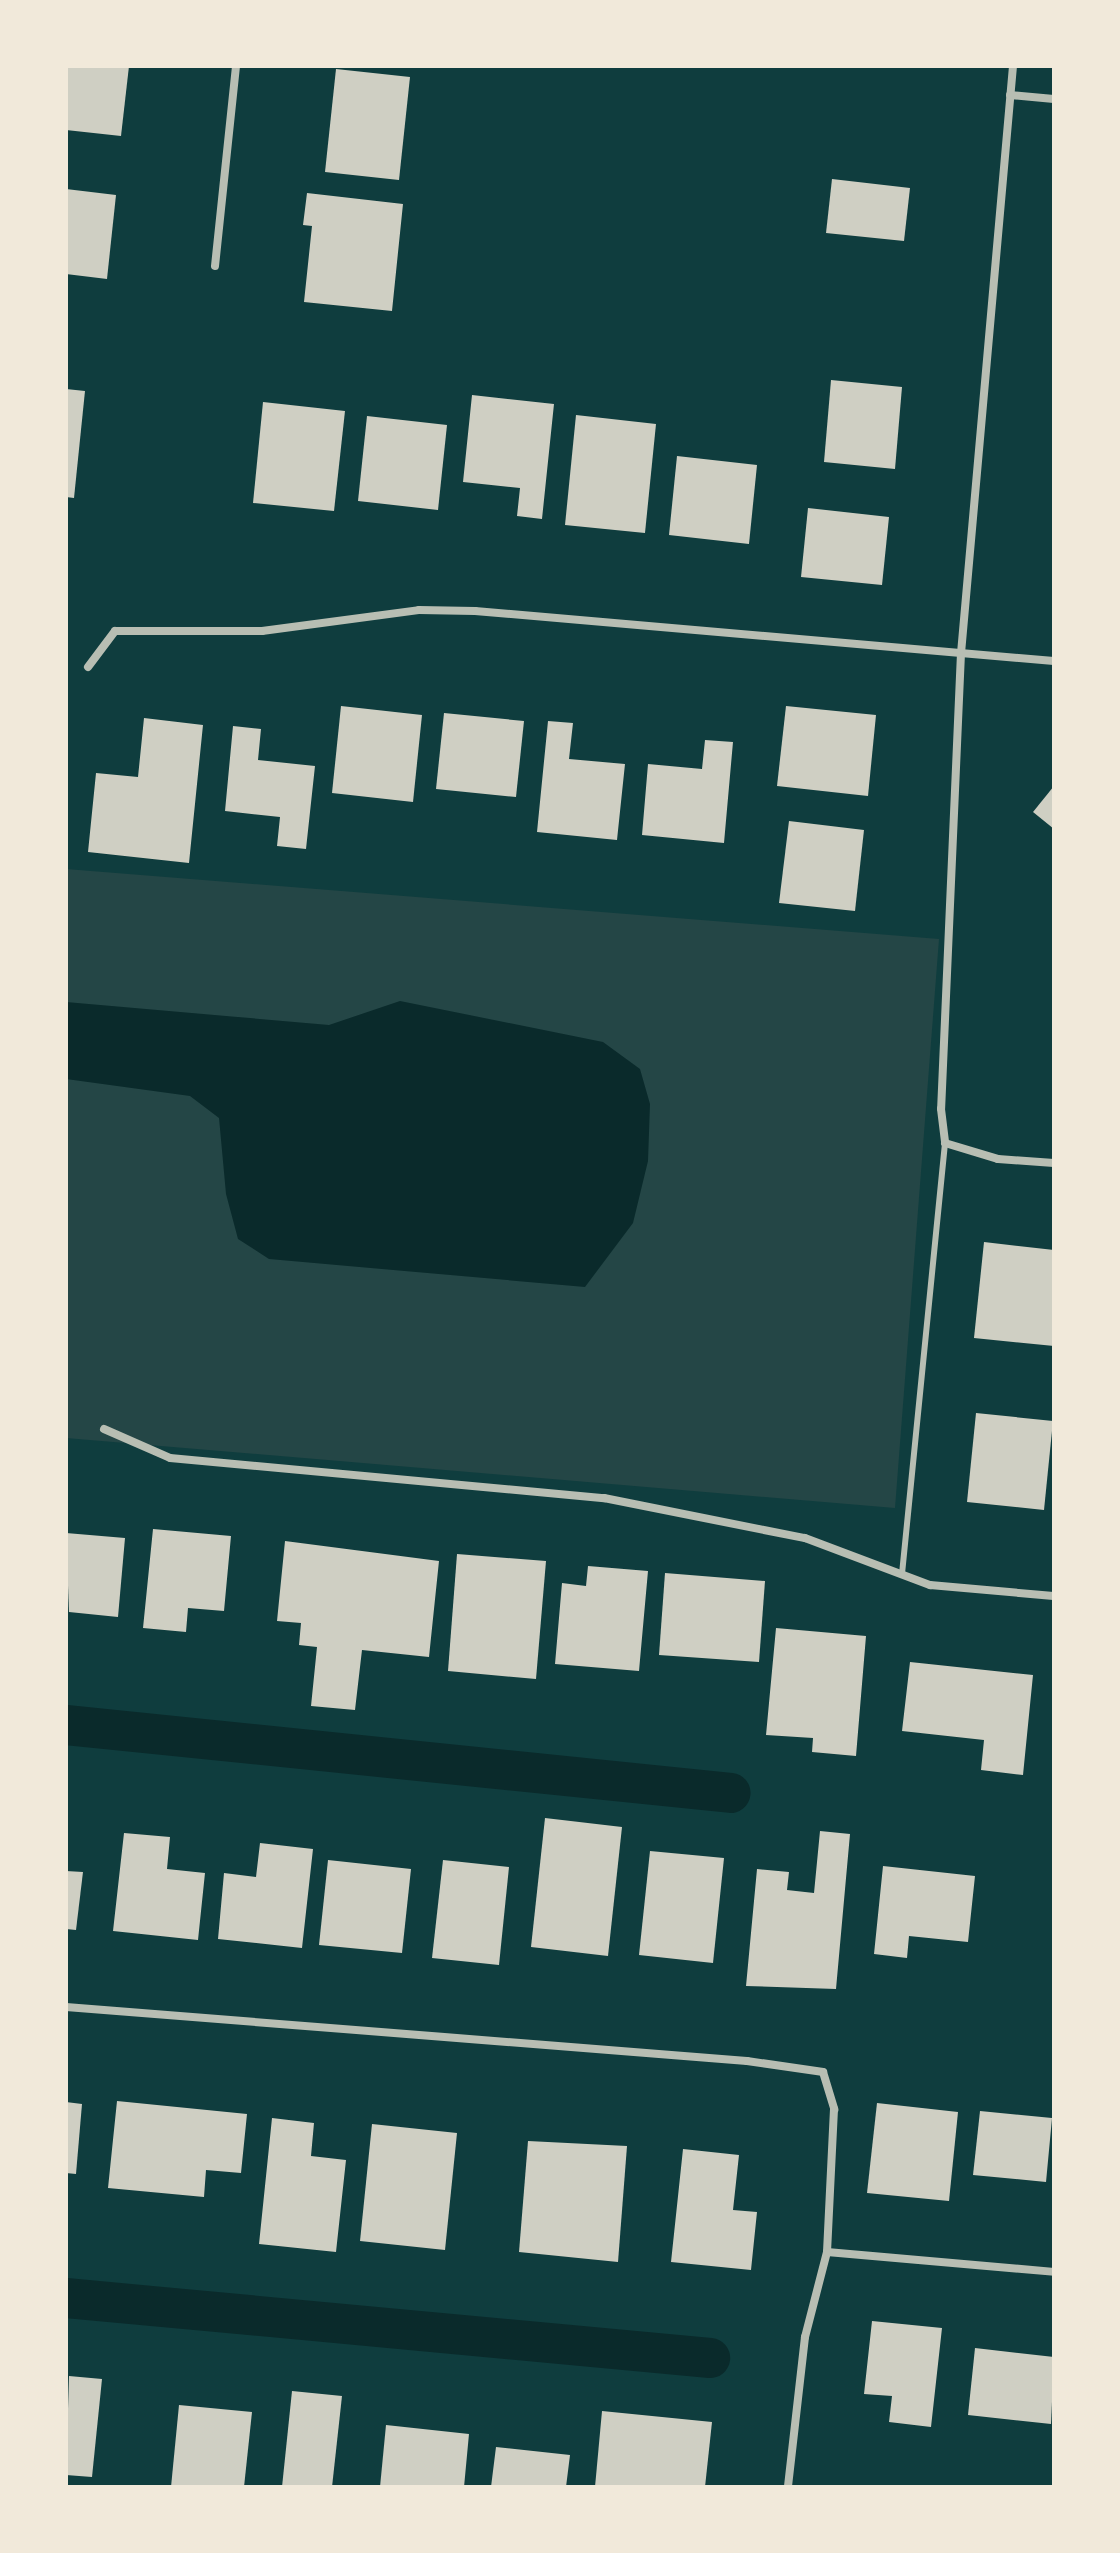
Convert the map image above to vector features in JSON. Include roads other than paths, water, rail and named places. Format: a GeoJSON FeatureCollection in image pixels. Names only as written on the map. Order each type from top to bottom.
{"type":"FeatureCollection","features":[{"type":"Feature","properties":{"kind":"street"},"geometry":{"type":"LineString","coordinates":[[215,266],[236,66]]}},
{"type":"Feature","properties":{"kind":"street"},"geometry":{"type":"LineString","coordinates":[[1013,66],[961,653],[941,1109],[945,1143],[998,1159],[1054,1163]]}},
{"type":"Feature","properties":{"kind":"street"},"geometry":{"type":"LineString","coordinates":[[1010,95],[1054,99]]}},
{"type":"Feature","properties":{"kind":"street"},"geometry":{"type":"LineString","coordinates":[[88,667],[115,631],[262,631],[419,610],[475,611],[1054,661]]}},
{"type":"Feature","properties":{"kind":"street"},"geometry":{"type":"LineString","coordinates":[[104,1429],[170,1458],[604,1498],[805,1538],[930,1585],[1054,1596]]}},
{"type":"Feature","properties":{"kind":"street"},"geometry":{"type":"LineString","coordinates":[[66,2007],[747,2061],[823,2072],[834,2109],[827,2252],[805,2337],[788,2487]]}},
{"type":"Feature","properties":{"kind":"street"},"geometry":{"type":"LineString","coordinates":[[827,2252],[1054,2272]]}},
{"type":"Feature","properties":{"kind":"lane"},"geometry":{"type":"LineString","coordinates":[[902,1574],[945,1143]]}},
{"type":"Feature","properties":{"kind":"waterway"},"geometry":{"type":"LineString","coordinates":[[66,1725],[731,1793]]}},
{"type":"Feature","properties":{"kind":"waterway"},"geometry":{"type":"LineString","coordinates":[[66,2298],[710,2358]]}}]}
